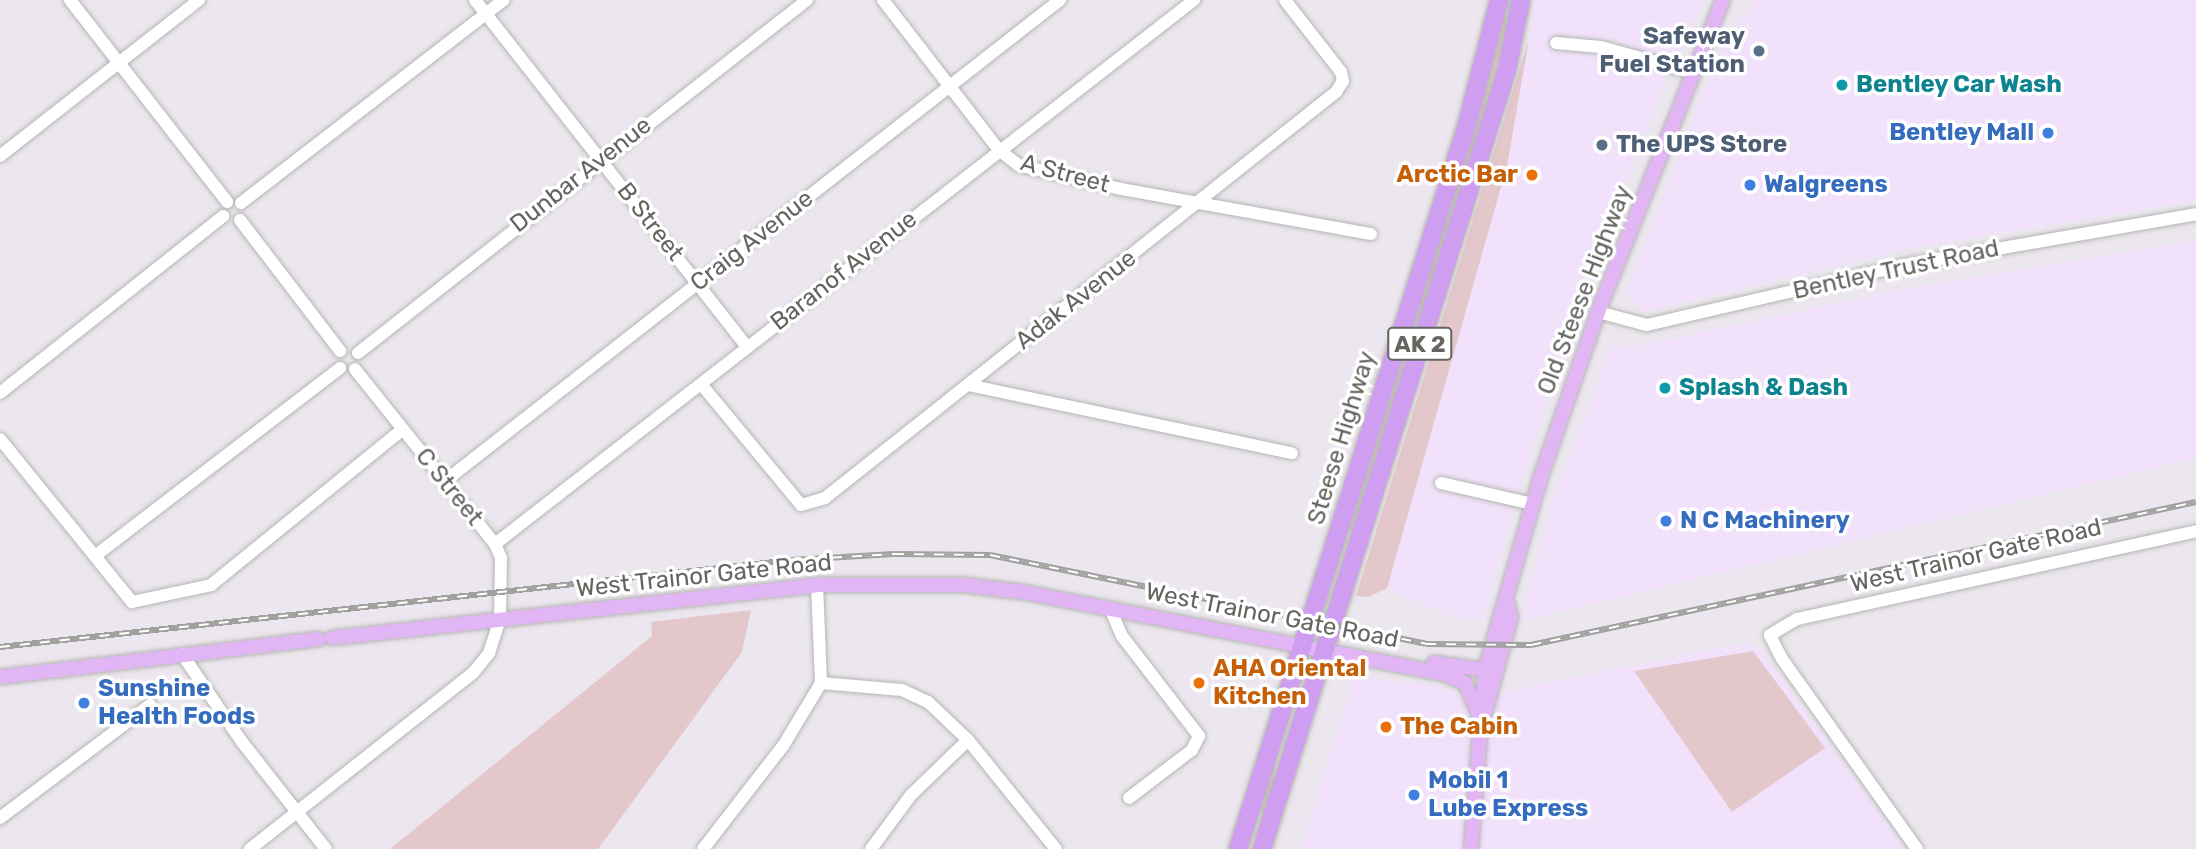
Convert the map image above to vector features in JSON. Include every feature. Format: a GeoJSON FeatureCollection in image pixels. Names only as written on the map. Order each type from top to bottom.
{"type":"FeatureCollection","features":[{"type":"Feature","properties":{"kind":"highway","name":"Steese Highway"},"geometry":{"type":"LineString","coordinates":[[1238,849],[1466,128],[1499,0]]}},
{"type":"Feature","properties":{"kind":"highway","name":"Steese Highway"},"geometry":{"type":"LineString","coordinates":[[1262,849],[1507,70],[1521,0]]}},
{"type":"Feature","properties":{"kind":"main road","name":"Old Steese Highway"},"geometry":{"type":"LineString","coordinates":[[1485,670],[1499,616],[1507,603],[1533,504],[1598,312],[1691,72],[1723,0]]}},
{"type":"Feature","properties":{"kind":"main road","name":"West Trainor Gate Road"},"geometry":{"type":"LineString","coordinates":[[0,677],[182,654],[817,585],[964,585],[1110,608],[1408,665],[1465,683],[1486,711]]}},
{"type":"Feature","properties":{"kind":"main road","name":"Old Steese Highway"},"geometry":{"type":"LineString","coordinates":[[1471,849],[1486,711],[1511,617],[1507,603]]}},
{"type":"Feature","properties":{"kind":"main road","name":"West Trainor Gate Road"},"geometry":{"type":"LineString","coordinates":[[1408,665],[1424,662],[1485,670]]}},
{"type":"Feature","properties":{"kind":"main road"},"geometry":{"type":"LineString","coordinates":[[1485,670],[1486,711]]}},
{"type":"Feature","properties":{"kind":"street"},"geometry":{"type":"LineString","coordinates":[[70,0],[226,202],[241,203],[504,0]]}},
{"type":"Feature","properties":{"kind":"street"},"geometry":{"type":"LineString","coordinates":[[0,156],[199,0]]}},
{"type":"Feature","properties":{"kind":"street","name":"B Street"},"geometry":{"type":"LineString","coordinates":[[475,0],[747,347]]}},
{"type":"Feature","properties":{"kind":"street","name":"Dunbar Avenue"},"geometry":{"type":"LineString","coordinates":[[358,353],[600,159],[807,0]]}},
{"type":"Feature","properties":{"kind":"street","name":"A Street"},"geometry":{"type":"LineString","coordinates":[[883,0],[999,150],[1037,171],[1371,234]]}},
{"type":"Feature","properties":{"kind":"street","name":"Craig Avenue"},"geometry":{"type":"LineString","coordinates":[[444,481],[1060,0]]}},
{"type":"Feature","properties":{"kind":"street","name":"Baranof Avenue"},"geometry":{"type":"LineString","coordinates":[[495,544],[1194,0]]}},
{"type":"Feature","properties":{"kind":"street","name":"Adak Avenue"},"geometry":{"type":"LineString","coordinates":[[701,384],[801,505],[825,498],[1336,92],[1343,82],[1341,72],[1284,0]]}},
{"type":"Feature","properties":{"kind":"street"},"geometry":{"type":"LineString","coordinates":[[1556,43],[1601,47],[1691,72]]}},
{"type":"Feature","properties":{"kind":"street"},"geometry":{"type":"LineString","coordinates":[[0,393],[223,216],[226,202]]}},
{"type":"Feature","properties":{"kind":"street"},"geometry":{"type":"LineString","coordinates":[[241,203],[240,220],[340,351]]}},
{"type":"Feature","properties":{"kind":"street","name":"Bentley Trust Road"},"geometry":{"type":"LineString","coordinates":[[1598,312],[1647,324],[1905,265],[2196,214]]}},
{"type":"Feature","properties":{"kind":"street"},"geometry":{"type":"LineString","coordinates":[[223,216],[229,221],[240,220]]}},
{"type":"Feature","properties":{"kind":"street"},"geometry":{"type":"LineString","coordinates":[[95,556],[340,368],[355,369],[358,353],[349,348],[340,351],[336,361],[340,368]]}},
{"type":"Feature","properties":{"kind":"street","name":"C Street"},"geometry":{"type":"LineString","coordinates":[[355,369],[495,544],[501,558],[500,620]]}},
{"type":"Feature","properties":{"kind":"street"},"geometry":{"type":"LineString","coordinates":[[968,385],[1292,453]]}},
{"type":"Feature","properties":{"kind":"street"},"geometry":{"type":"LineString","coordinates":[[0,439],[132,602],[211,585],[403,429]]}},
{"type":"Feature","properties":{"kind":"street"},"geometry":{"type":"LineString","coordinates":[[1441,483],[1533,504]]}},
{"type":"Feature","properties":{"kind":"street","name":"West Trainor Gate Road"},"geometry":{"type":"LineString","coordinates":[[1917,849],[1782,659],[1770,635],[1797,619],[2196,531]]}},
{"type":"Feature","properties":{"kind":"street"},"geometry":{"type":"LineString","coordinates":[[703,849],[783,746],[821,683],[817,585]]}},
{"type":"Feature","properties":{"kind":"street"},"geometry":{"type":"LineString","coordinates":[[1110,608],[1122,636],[1199,736],[1192,750],[1129,798]]}},
{"type":"Feature","properties":{"kind":"street"},"geometry":{"type":"LineString","coordinates":[[250,849],[298,814],[473,673],[489,653],[500,620]]}},
{"type":"Feature","properties":{"kind":"street"},"geometry":{"type":"LineString","coordinates":[[182,654],[242,742],[326,849]]}},
{"type":"Feature","properties":{"kind":"street"},"geometry":{"type":"LineString","coordinates":[[821,683],[902,690],[929,702],[968,740],[1049,846]]}},
{"type":"Feature","properties":{"kind":"street"},"geometry":{"type":"LineString","coordinates":[[0,818],[150,705]]}},
{"type":"Feature","properties":{"kind":"street"},"geometry":{"type":"LineString","coordinates":[[871,849],[911,795],[968,740]]}},
{"type":"Feature","properties":{"kind":"shaded area"},"geometry":{"type":"Polygon","coordinates":[[[1535,0],[1703,0],[1666,77],[1552,379],[1482,620],[1447,615],[1387,588],[1507,166],[1535,0]]]}},
{"type":"Feature","properties":{"kind":"shaded area"},"geometry":{"type":"Polygon","coordinates":[[[1755,0],[2196,0],[2196,200],[1920,246],[1642,312],[1627,291],[1702,93],[1734,30],[1755,0]]]}},
{"type":"Feature","properties":{"kind":"shaded area"},"geometry":{"type":"Polygon","coordinates":[[[1505,4],[1507,33],[1490,99],[1353,531],[1349,530],[1490,69],[1505,4]]]}},
{"type":"Feature","properties":{"kind":"shaded area"},"geometry":{"type":"Polygon","coordinates":[[[1529,39],[1507,166],[1387,588],[1369,597],[1356,596],[1529,39]]]}},
{"type":"Feature","properties":{"kind":"shaded area"},"geometry":{"type":"Polygon","coordinates":[[[2196,240],[2196,458],[1521,621],[1553,501],[1611,347],[1643,345],[1908,288],[2196,240]]]}},
{"type":"Feature","properties":{"kind":"shaded area"},"geometry":{"type":"Polygon","coordinates":[[[751,610],[742,652],[598,849],[390,849],[652,636],[651,622],[751,610]]]}},
{"type":"Feature","properties":{"kind":"shaded area"},"geometry":{"type":"Polygon","coordinates":[[[1746,643],[1759,648],[1906,849],[1301,849],[1354,676],[1437,686],[1455,691],[1462,700],[1746,643]]]}},
{"type":"Feature","properties":{"kind":"shaded area"},"geometry":{"type":"Polygon","coordinates":[[[1753,651],[1825,748],[1732,812],[1634,671],[1753,651]]]}},
{"type":"Feature","properties":{"kind":"shaded area"},"geometry":{"type":"Polygon","coordinates":[[[1275,760],[1273,793],[1264,812],[1260,811],[1275,760]]]}},
{"type":"Feature","properties":{"kind":"railway"},"geometry":{"type":"LineString","coordinates":[[0,647],[792,560],[894,554],[990,555],[1426,644],[1531,645],[2196,502]]}},
{"type":"Feature","properties":{"kind":"place","name":"Safeway Fuel Station"},"geometry":{"type":"Point","coordinates":[1759,51]}},
{"type":"Feature","properties":{"kind":"place","name":"Bentley Car Wash"},"geometry":{"type":"Point","coordinates":[1842,85]}},
{"type":"Feature","properties":{"kind":"place","name":"Bentley Mall"},"geometry":{"type":"Point","coordinates":[2048,133]}},
{"type":"Feature","properties":{"kind":"place","name":"The UPS Store"},"geometry":{"type":"Point","coordinates":[1602,145]}},
{"type":"Feature","properties":{"kind":"place","name":"Arctic Bar"},"geometry":{"type":"Point","coordinates":[1532,175]}},
{"type":"Feature","properties":{"kind":"place","name":"Walgreens"},"geometry":{"type":"Point","coordinates":[1750,185]}},
{"type":"Feature","properties":{"kind":"place","name":"Splash & Dash"},"geometry":{"type":"Point","coordinates":[1665,388]}},
{"type":"Feature","properties":{"kind":"place","name":"N C Machinery"},"geometry":{"type":"Point","coordinates":[1666,521]}},
{"type":"Feature","properties":{"kind":"place","name":"AHA Oriental Kitchen"},"geometry":{"type":"Point","coordinates":[1199,683]}},
{"type":"Feature","properties":{"kind":"place","name":"Sunshine Health Foods"},"geometry":{"type":"Point","coordinates":[84,703]}},
{"type":"Feature","properties":{"kind":"place","name":"The Cabin"},"geometry":{"type":"Point","coordinates":[1386,727]}},
{"type":"Feature","properties":{"kind":"place","name":"Mobil 1 Lube Express"},"geometry":{"type":"Point","coordinates":[1414,795]}}]}
